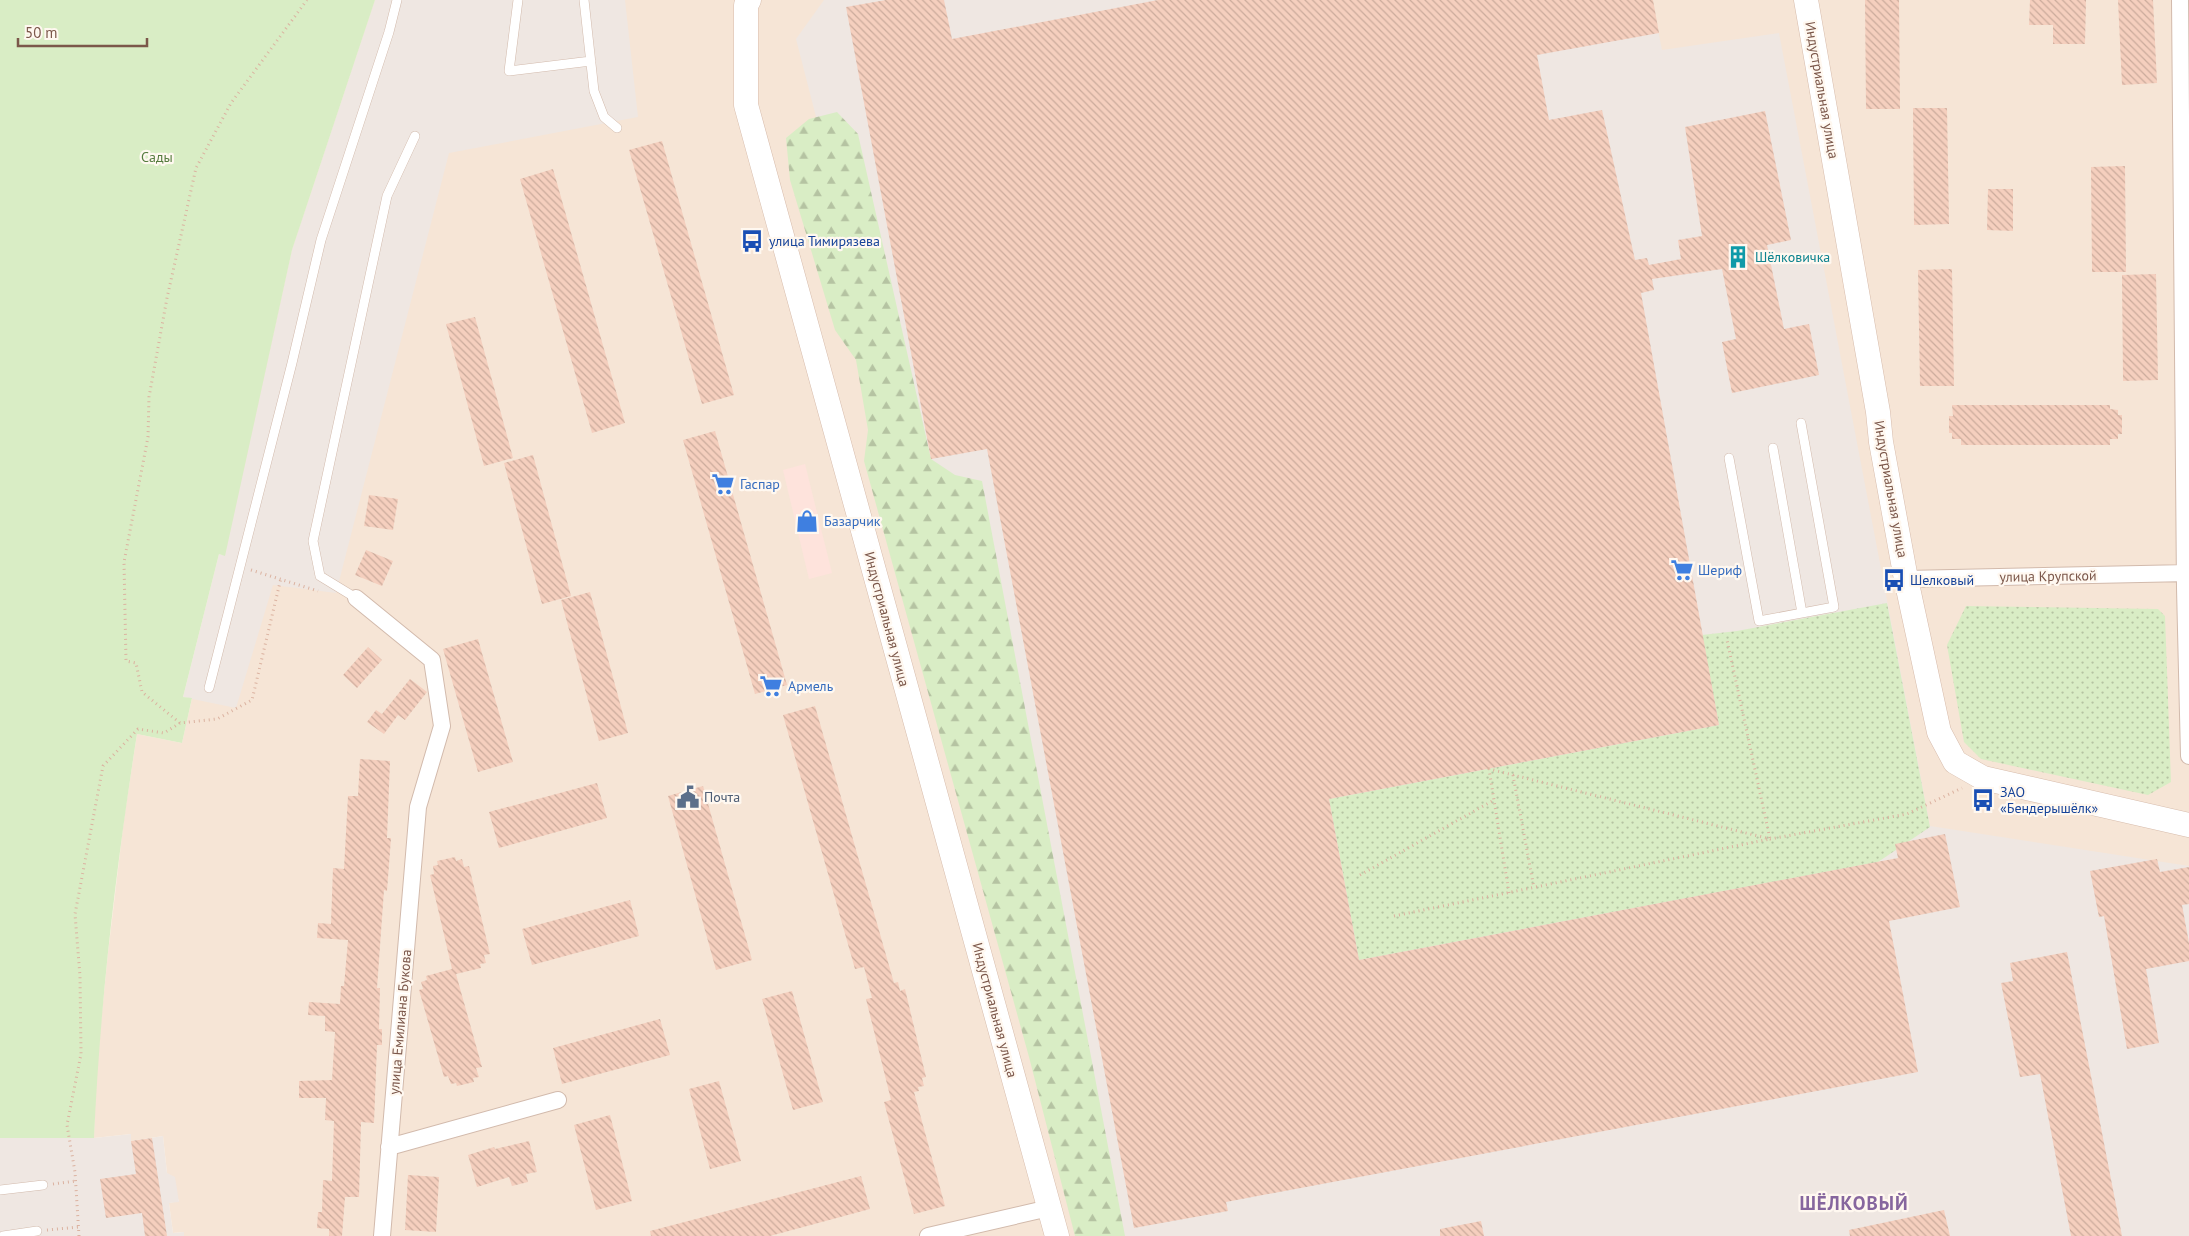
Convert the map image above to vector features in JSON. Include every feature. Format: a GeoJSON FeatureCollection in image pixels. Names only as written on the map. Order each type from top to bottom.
{"type":"FeatureCollection","features":[{"type":"Feature","properties":{"kind":"street","name":"Индустриальная улица"},"geometry":{"type":"LineString","coordinates":[[1806,0],[1906,579],[1938,732],[1955,762],[1983,778],[2189,825]]}},
{"type":"Feature","properties":{"kind":"street"},"geometry":{"type":"LineString","coordinates":[[2180,0],[2189,756]]}},
{"type":"Feature","properties":{"kind":"street","name":"Индустриальная улица"},"geometry":{"type":"LineString","coordinates":[[746,2],[746,105],[1057,1236]]}},
{"type":"Feature","properties":{"kind":"street","name":"улица Крупской"},"geometry":{"type":"LineString","coordinates":[[1906,579],[2187,574]]}},
{"type":"Feature","properties":{"kind":"street","name":"улица Емилиана Букова"},"geometry":{"type":"LineString","coordinates":[[356,598],[432,660],[442,726],[418,807],[382,1236]]}},
{"type":"Feature","properties":{"kind":"street"},"geometry":{"type":"LineString","coordinates":[[389,1147],[558,1100]]}},
{"type":"Feature","properties":{"kind":"street"},"geometry":{"type":"LineString","coordinates":[[928,1236],[1049,1208]]}},
{"type":"Feature","properties":{"kind":"lane"},"geometry":{"type":"LineString","coordinates":[[209,688],[321,240],[389,32],[397,0]]}},
{"type":"Feature","properties":{"kind":"lane"},"geometry":{"type":"LineString","coordinates":[[518,0],[509,71],[590,61]]}},
{"type":"Feature","properties":{"kind":"lane"},"geometry":{"type":"LineString","coordinates":[[584,0],[594,91],[604,117],[617,128]]}},
{"type":"Feature","properties":{"kind":"lane"},"geometry":{"type":"LineString","coordinates":[[356,598],[320,576],[313,541],[387,196],[416,136]]}},
{"type":"Feature","properties":{"kind":"lane"},"geometry":{"type":"LineString","coordinates":[[1729,458],[1759,621],[1834,607],[1801,423]]}},
{"type":"Feature","properties":{"kind":"lane"},"geometry":{"type":"LineString","coordinates":[[1773,448],[1802,613]]}},
{"type":"Feature","properties":{"kind":"lane"},"geometry":{"type":"LineString","coordinates":[[0,1190],[43,1185]]}},
{"type":"Feature","properties":{"kind":"lane"},"geometry":{"type":"LineString","coordinates":[[2,1236],[37,1231]]}},
{"type":"Feature","properties":{"kind":"path"},"geometry":{"type":"LineString","coordinates":[[180,722],[142,692],[136,663],[126,661],[124,562],[148,437],[149,397],[167,298],[196,168],[231,102],[307,0]]}},
{"type":"Feature","properties":{"kind":"path"},"geometry":{"type":"LineString","coordinates":[[240,567],[281,578],[322,593]]}},
{"type":"Feature","properties":{"kind":"path"},"geometry":{"type":"LineString","coordinates":[[79,1236],[76,1181],[67,1125],[81,1054],[80,976],[75,914],[103,766],[138,729],[164,732],[180,722],[218,719],[252,700],[281,578]]}},
{"type":"Feature","properties":{"kind":"path"},"geometry":{"type":"LineString","coordinates":[[1727,640],[1770,839]]}},
{"type":"Feature","properties":{"kind":"path"},"geometry":{"type":"LineString","coordinates":[[1509,893],[1488,769],[1770,839]]}},
{"type":"Feature","properties":{"kind":"path"},"geometry":{"type":"LineString","coordinates":[[1513,775],[1534,888]]}},
{"type":"Feature","properties":{"kind":"path"},"geometry":{"type":"LineString","coordinates":[[1394,916],[1770,839],[1907,814],[1983,778]]}},
{"type":"Feature","properties":{"kind":"path"},"geometry":{"type":"LineString","coordinates":[[1360,876],[1494,800]]}},
{"type":"Feature","properties":{"kind":"path"},"geometry":{"type":"LineString","coordinates":[[43,1185],[76,1181]]}},
{"type":"Feature","properties":{"kind":"path"},"geometry":{"type":"LineString","coordinates":[[37,1231],[78,1227]]}},
{"type":"Feature","properties":{"kind":"shaded area"},"geometry":{"type":"Polygon","coordinates":[[[375,0],[2189,0],[2189,1236],[184,1236],[183,1232],[173,1233],[169,1203],[179,1201],[167,1173],[163,1136],[131,1141],[131,1134],[94,1138],[96,1072],[108,953],[124,819],[137,734],[182,743],[292,250],[375,0]]]}},
{"type":"Feature","properties":{"kind":"shaded area"},"geometry":{"type":"Polygon","coordinates":[[[375,0],[625,0],[638,117],[449,153],[336,593],[273,585],[236,708],[183,697],[219,554],[225,555],[292,250],[375,0]]]}},
{"type":"Feature","properties":{"kind":"shaded area"},"geometry":{"type":"Polygon","coordinates":[[[824,0],[1652,0],[1662,50],[1779,33],[1930,826],[2189,866],[2189,1236],[1104,1236],[796,39],[824,0]]]}},
{"type":"Feature","properties":{"kind":"shaded area","name":"Базарчик"},"geometry":{"type":"Polygon","coordinates":[[[805,464],[832,573],[809,579],[783,470],[805,464]]]}},
{"type":"Feature","properties":{"kind":"shaded area"},"geometry":{"type":"Polygon","coordinates":[[[131,1134],[131,1141],[163,1136],[167,1173],[175,1177],[179,1202],[169,1203],[173,1233],[184,1232],[184,1236],[0,1236],[0,1138],[94,1138],[131,1134]]]}},
{"type":"Feature","properties":{"kind":"green space","name":"Сады"},"geometry":{"type":"Polygon","coordinates":[[[0,0],[375,0],[292,250],[225,556],[219,554],[183,697],[192,698],[182,743],[137,734],[110,936],[100,1037],[94,1138],[0,1138],[0,0]]]}},
{"type":"Feature","properties":{"kind":"green space"},"geometry":{"type":"Polygon","coordinates":[[[837,112],[858,134],[931,459],[955,475],[982,481],[1125,1236],[1075,1236],[1029,1057],[864,461],[868,430],[856,360],[835,330],[790,180],[786,138],[809,119],[837,112]]]}},
{"type":"Feature","properties":{"kind":"green space"},"geometry":{"type":"Polygon","coordinates":[[[1887,603],[1930,827],[1878,862],[1359,960],[1329,799],[1719,725],[1702,635],[1737,631],[1887,603]]]}},
{"type":"Feature","properties":{"kind":"green space"},"geometry":{"type":"Polygon","coordinates":[[[1966,606],[2158,609],[2165,616],[2171,782],[2148,795],[1981,759],[1964,742],[1947,645],[1966,606]]]}},
{"type":"Feature","properties":{"kind":"building"},"geometry":{"type":"Polygon","coordinates":[[[886,0],[944,0],[952,39],[1158,0],[1653,0],[1659,33],[1537,55],[1549,120],[1602,110],[1635,260],[1647,258],[1649,265],[1681,259],[1678,240],[1702,236],[1685,127],[1765,111],[1791,240],[1767,245],[1784,329],[1809,324],[1819,375],[1732,393],[1722,342],[1736,339],[1722,269],[1652,279],[1654,290],[1641,293],[1719,725],[1329,799],[1359,960],[1898,858],[1895,844],[1945,834],[1960,907],[1889,921],[1918,1072],[1226,1202],[1228,1211],[1134,1228],[987,449],[931,459],[846,7],[886,0]]]}},
{"type":"Feature","properties":{"kind":"building"},"geometry":{"type":"Polygon","coordinates":[[[1865,0],[1899,0],[1900,109],[1866,109],[1865,0]]]}},
{"type":"Feature","properties":{"kind":"building"},"geometry":{"type":"Polygon","coordinates":[[[2030,0],[2086,0],[2085,44],[2053,44],[2053,25],[2029,25],[2030,0]]]}},
{"type":"Feature","properties":{"kind":"building"},"geometry":{"type":"Polygon","coordinates":[[[2118,0],[2153,0],[2157,83],[2122,85],[2118,0]]]}},
{"type":"Feature","properties":{"kind":"building"},"geometry":{"type":"Polygon","coordinates":[[[1913,108],[1947,108],[1949,224],[1914,225],[1913,108]]]}},
{"type":"Feature","properties":{"kind":"building"},"geometry":{"type":"Polygon","coordinates":[[[662,141],[734,395],[702,404],[629,150],[662,141]]]}},
{"type":"Feature","properties":{"kind":"building"},"geometry":{"type":"Polygon","coordinates":[[[2125,166],[2126,272],[2092,272],[2091,167],[2125,166]]]}},
{"type":"Feature","properties":{"kind":"building"},"geometry":{"type":"Polygon","coordinates":[[[553,169],[625,423],[592,433],[520,179],[553,169]]]}},
{"type":"Feature","properties":{"kind":"building"},"geometry":{"type":"Polygon","coordinates":[[[1988,189],[2013,189],[2013,231],[1987,230],[1988,189]]]}},
{"type":"Feature","properties":{"kind":"building"},"geometry":{"type":"Polygon","coordinates":[[[1952,269],[1954,386],[1920,386],[1918,270],[1952,269]]]}},
{"type":"Feature","properties":{"kind":"building"},"geometry":{"type":"Polygon","coordinates":[[[2156,274],[2158,380],[2123,381],[2122,275],[2156,274]]]}},
{"type":"Feature","properties":{"kind":"building"},"geometry":{"type":"Polygon","coordinates":[[[475,317],[513,458],[484,466],[446,324],[475,317]]]}},
{"type":"Feature","properties":{"kind":"building"},"geometry":{"type":"Polygon","coordinates":[[[1952,405],[2110,405],[2110,409],[2118,410],[2118,415],[2122,415],[2122,434],[2118,434],[2118,439],[2110,439],[2110,445],[1961,445],[1961,439],[1952,439],[1952,433],[1949,433],[1949,416],[1953,416],[1952,405]]]}},
{"type":"Feature","properties":{"kind":"building"},"geometry":{"type":"Polygon","coordinates":[[[715,431],[787,685],[755,694],[683,440],[715,431]]]}},
{"type":"Feature","properties":{"kind":"building"},"geometry":{"type":"Polygon","coordinates":[[[533,455],[571,596],[542,604],[504,463],[533,455]]]}},
{"type":"Feature","properties":{"kind":"building"},"geometry":{"type":"Polygon","coordinates":[[[369,495],[398,499],[393,530],[364,526],[369,495]]]}},
{"type":"Feature","properties":{"kind":"building"},"geometry":{"type":"Polygon","coordinates":[[[366,550],[393,561],[382,586],[355,575],[366,550]]]}},
{"type":"Feature","properties":{"kind":"building"},"geometry":{"type":"Polygon","coordinates":[[[590,592],[628,733],[599,741],[561,600],[590,592]]]}},
{"type":"Feature","properties":{"kind":"building"},"geometry":{"type":"Polygon","coordinates":[[[478,639],[513,762],[478,772],[443,649],[478,639]]]}},
{"type":"Feature","properties":{"kind":"building"},"geometry":{"type":"Polygon","coordinates":[[[368,647],[382,660],[357,688],[343,675],[368,647]]]}},
{"type":"Feature","properties":{"kind":"building"},"geometry":{"type":"Polygon","coordinates":[[[410,679],[427,692],[405,720],[398,715],[384,734],[367,722],[376,710],[382,714],[410,679]]]}},
{"type":"Feature","properties":{"kind":"building"},"geometry":{"type":"Polygon","coordinates":[[[815,706],[894,983],[898,982],[900,991],[905,989],[926,1077],[922,1078],[924,1086],[918,1087],[919,1091],[914,1092],[945,1206],[914,1214],[884,1102],[891,1100],[866,999],[872,998],[864,967],[855,969],[783,715],[815,706]]]}},
{"type":"Feature","properties":{"kind":"building"},"geometry":{"type":"Polygon","coordinates":[[[360,759],[390,761],[387,838],[391,838],[387,891],[384,890],[377,988],[380,988],[379,1029],[382,1029],[382,1045],[377,1045],[374,1123],[361,1122],[359,1197],[345,1197],[342,1236],[329,1236],[329,1229],[317,1228],[318,1212],[322,1212],[323,1180],[332,1181],[334,1121],[325,1120],[326,1098],[299,1098],[299,1081],[332,1080],[335,1032],[325,1031],[325,1016],[308,1015],[309,1002],[340,1004],[341,986],[344,986],[348,940],[317,938],[318,923],[331,924],[333,868],[344,869],[348,796],[358,796],[360,759]]]}},
{"type":"Feature","properties":{"kind":"building"},"geometry":{"type":"Polygon","coordinates":[[[597,783],[607,818],[499,848],[489,812],[597,783]]]}},
{"type":"Feature","properties":{"kind":"building"},"geometry":{"type":"Polygon","coordinates":[[[703,786],[752,960],[716,970],[668,796],[703,786]]]}},
{"type":"Feature","properties":{"kind":"building"},"geometry":{"type":"Polygon","coordinates":[[[455,857],[456,861],[462,859],[464,867],[469,866],[490,954],[484,955],[486,963],[480,964],[481,968],[456,974],[482,1067],[476,1068],[479,1077],[473,1078],[474,1082],[457,1086],[456,1083],[451,1084],[448,1076],[444,1077],[419,990],[423,989],[421,982],[427,980],[426,976],[452,969],[430,875],[434,874],[433,866],[438,865],[437,861],[455,857]]]}},
{"type":"Feature","properties":{"kind":"building"},"geometry":{"type":"Polygon","coordinates":[[[2157,859],[2160,872],[2189,867],[2189,904],[2182,905],[2189,943],[2189,961],[2146,969],[2159,1043],[2127,1049],[2104,916],[2099,917],[2090,871],[2157,859]]]}},
{"type":"Feature","properties":{"kind":"building"},"geometry":{"type":"Polygon","coordinates":[[[630,900],[639,936],[532,965],[522,929],[630,900]]]}},
{"type":"Feature","properties":{"kind":"building"},"geometry":{"type":"Polygon","coordinates":[[[2067,952],[2122,1236],[2071,1236],[2040,1074],[2020,1077],[2001,983],[2013,981],[2010,963],[2067,952]]]}},
{"type":"Feature","properties":{"kind":"building"},"geometry":{"type":"Polygon","coordinates":[[[792,991],[823,1102],[793,1110],[762,999],[792,991]]]}},
{"type":"Feature","properties":{"kind":"building"},"geometry":{"type":"Polygon","coordinates":[[[660,1019],[670,1055],[562,1084],[553,1048],[660,1019]]]}},
{"type":"Feature","properties":{"kind":"building"},"geometry":{"type":"Polygon","coordinates":[[[719,1081],[741,1161],[710,1169],[689,1089],[719,1081]]]}},
{"type":"Feature","properties":{"kind":"building"},"geometry":{"type":"Polygon","coordinates":[[[610,1115],[632,1201],[596,1210],[574,1125],[610,1115]]]}},
{"type":"Feature","properties":{"kind":"building"},"geometry":{"type":"Polygon","coordinates":[[[152,1138],[167,1236],[145,1236],[142,1213],[106,1218],[100,1179],[136,1174],[131,1141],[152,1138]]]}},
{"type":"Feature","properties":{"kind":"building"},"geometry":{"type":"Polygon","coordinates":[[[529,1141],[537,1172],[526,1174],[528,1182],[512,1186],[509,1177],[477,1187],[468,1155],[494,1147],[495,1149],[529,1141]]]}},
{"type":"Feature","properties":{"kind":"building"},"geometry":{"type":"Polygon","coordinates":[[[408,1175],[439,1177],[436,1232],[405,1230],[408,1175]]]}},
{"type":"Feature","properties":{"kind":"building"},"geometry":{"type":"Polygon","coordinates":[[[861,1176],[870,1209],[770,1236],[651,1236],[650,1231],[861,1176]]]}},
{"type":"Feature","properties":{"kind":"building"},"geometry":{"type":"Polygon","coordinates":[[[1944,1210],[1950,1236],[1850,1236],[1849,1230],[1944,1210]]]}},
{"type":"Feature","properties":{"kind":"building"},"geometry":{"type":"Polygon","coordinates":[[[1481,1221],[1484,1236],[1440,1236],[1440,1229],[1481,1221]]]}},
{"type":"Feature","properties":{"kind":"place","name":"улица Тимирязева"},"geometry":{"type":"Point","coordinates":[752,241]}},
{"type":"Feature","properties":{"kind":"place","name":"Шёлковичка"},"geometry":{"type":"Point","coordinates":[1738,257]}},
{"type":"Feature","properties":{"kind":"place","name":"Гаспар"},"geometry":{"type":"Point","coordinates":[723,484]}},
{"type":"Feature","properties":{"kind":"place","name":"Базарчик"},"geometry":{"type":"Point","coordinates":[807,521]}},
{"type":"Feature","properties":{"kind":"place","name":"Шериф"},"geometry":{"type":"Point","coordinates":[1682,570]}},
{"type":"Feature","properties":{"kind":"place","name":"Шелковый"},"geometry":{"type":"Point","coordinates":[1894,580]}},
{"type":"Feature","properties":{"kind":"place","name":"Армель"},"geometry":{"type":"Point","coordinates":[771,686]}},
{"type":"Feature","properties":{"kind":"place","name":"Почта"},"geometry":{"type":"Point","coordinates":[688,797]}},
{"type":"Feature","properties":{"kind":"place","name":"ЗАО «Бендерышёлк»"},"geometry":{"type":"Point","coordinates":[1983,800]}},
{"type":"Feature","properties":{"kind":"district","name":"ШЁЛКОВЫЙ"},"geometry":{"type":"Point","coordinates":[1854,1203]}}]}
